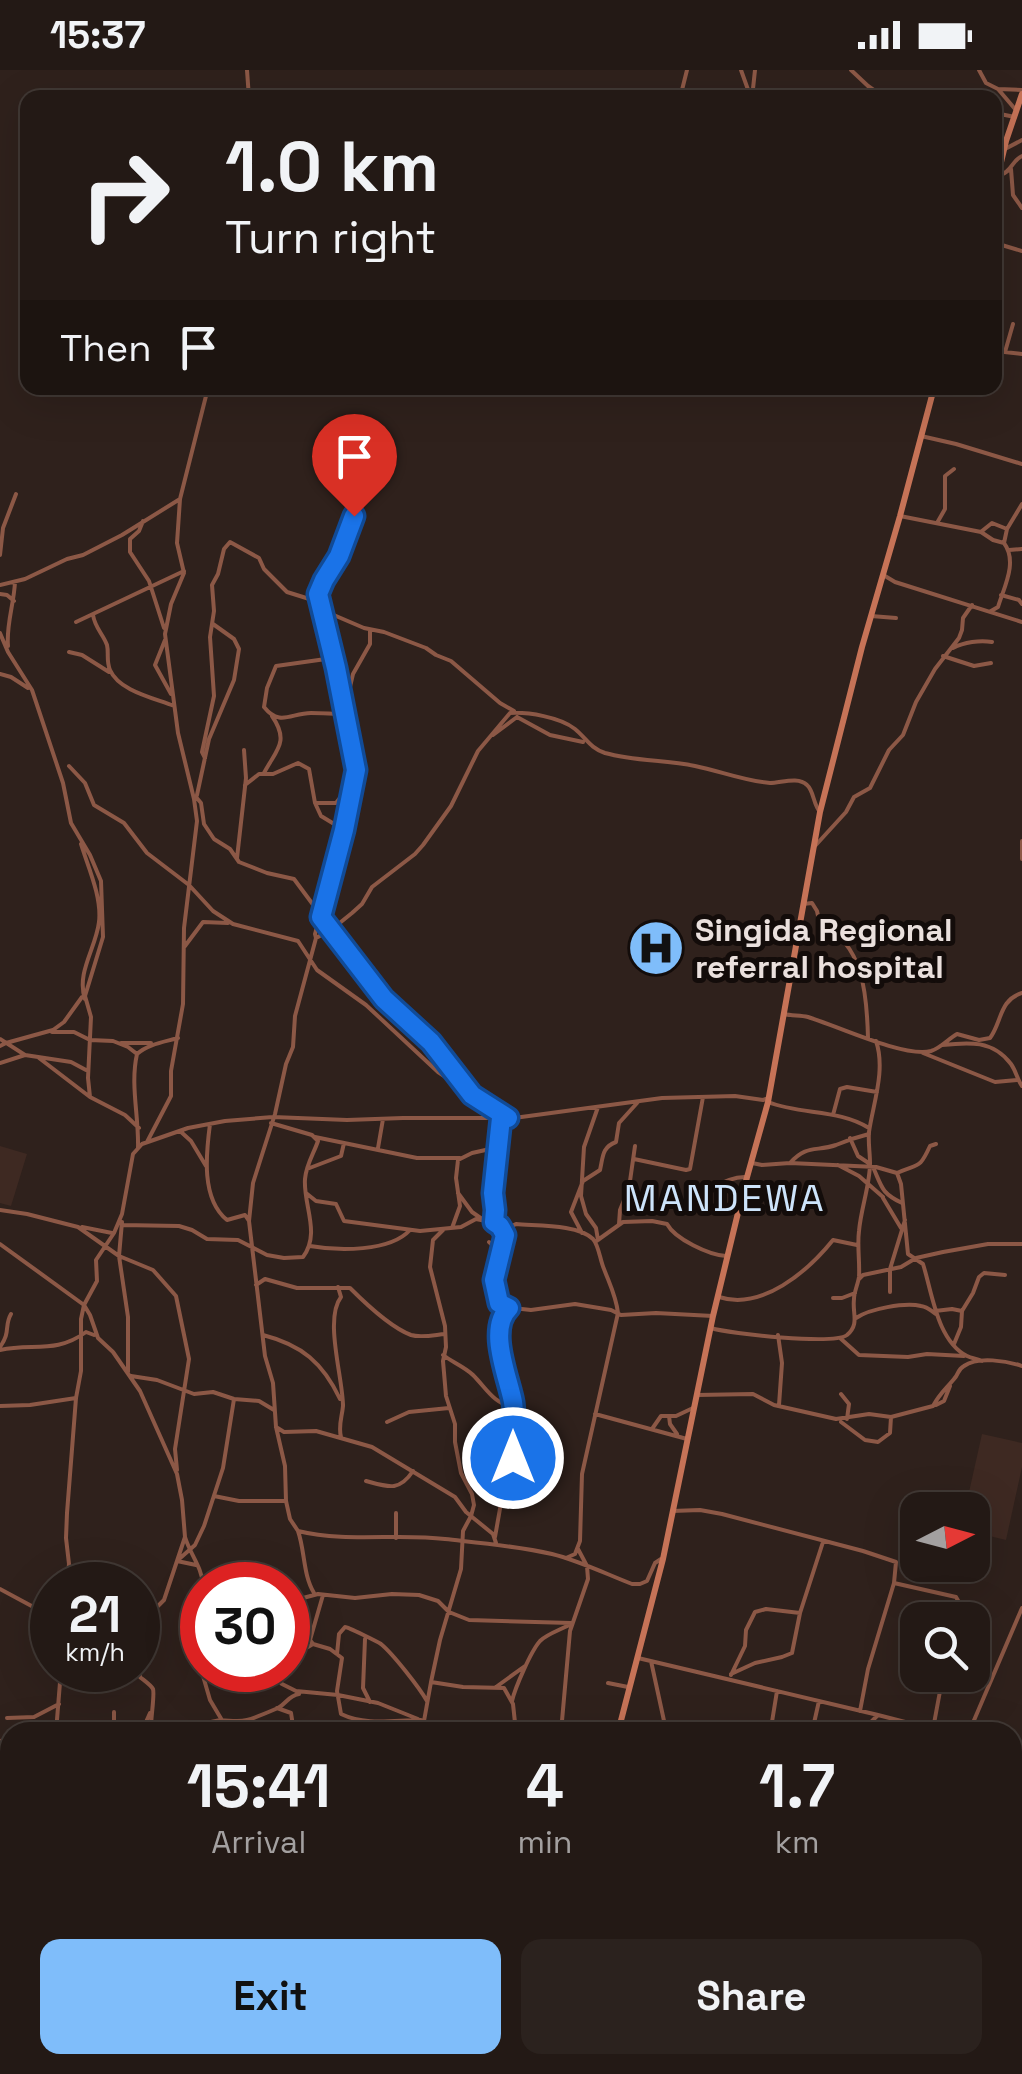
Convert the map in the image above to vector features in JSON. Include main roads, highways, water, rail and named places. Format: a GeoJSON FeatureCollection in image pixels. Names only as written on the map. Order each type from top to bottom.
{"type":"FeatureCollection","features":[{"type":"Feature","properties":{"kind":"main road"},"geometry":{"type":"LineString","coordinates":[[1002,162],[1022,92]]}},
{"type":"Feature","properties":{"kind":"main road"},"geometry":{"type":"LineString","coordinates":[[621,1722],[663,1559],[684,1438],[768,1100],[820,812],[932,395]]}},
{"type":"Feature","properties":{"kind":"place","name":"Singida Regional referral hospital"},"geometry":{"type":"Point","coordinates":[656,948]}},
{"type":"Feature","properties":{"kind":"district","name":"MANDEWA"},"geometry":{"type":"Point","coordinates":[725,1198]}}]}
